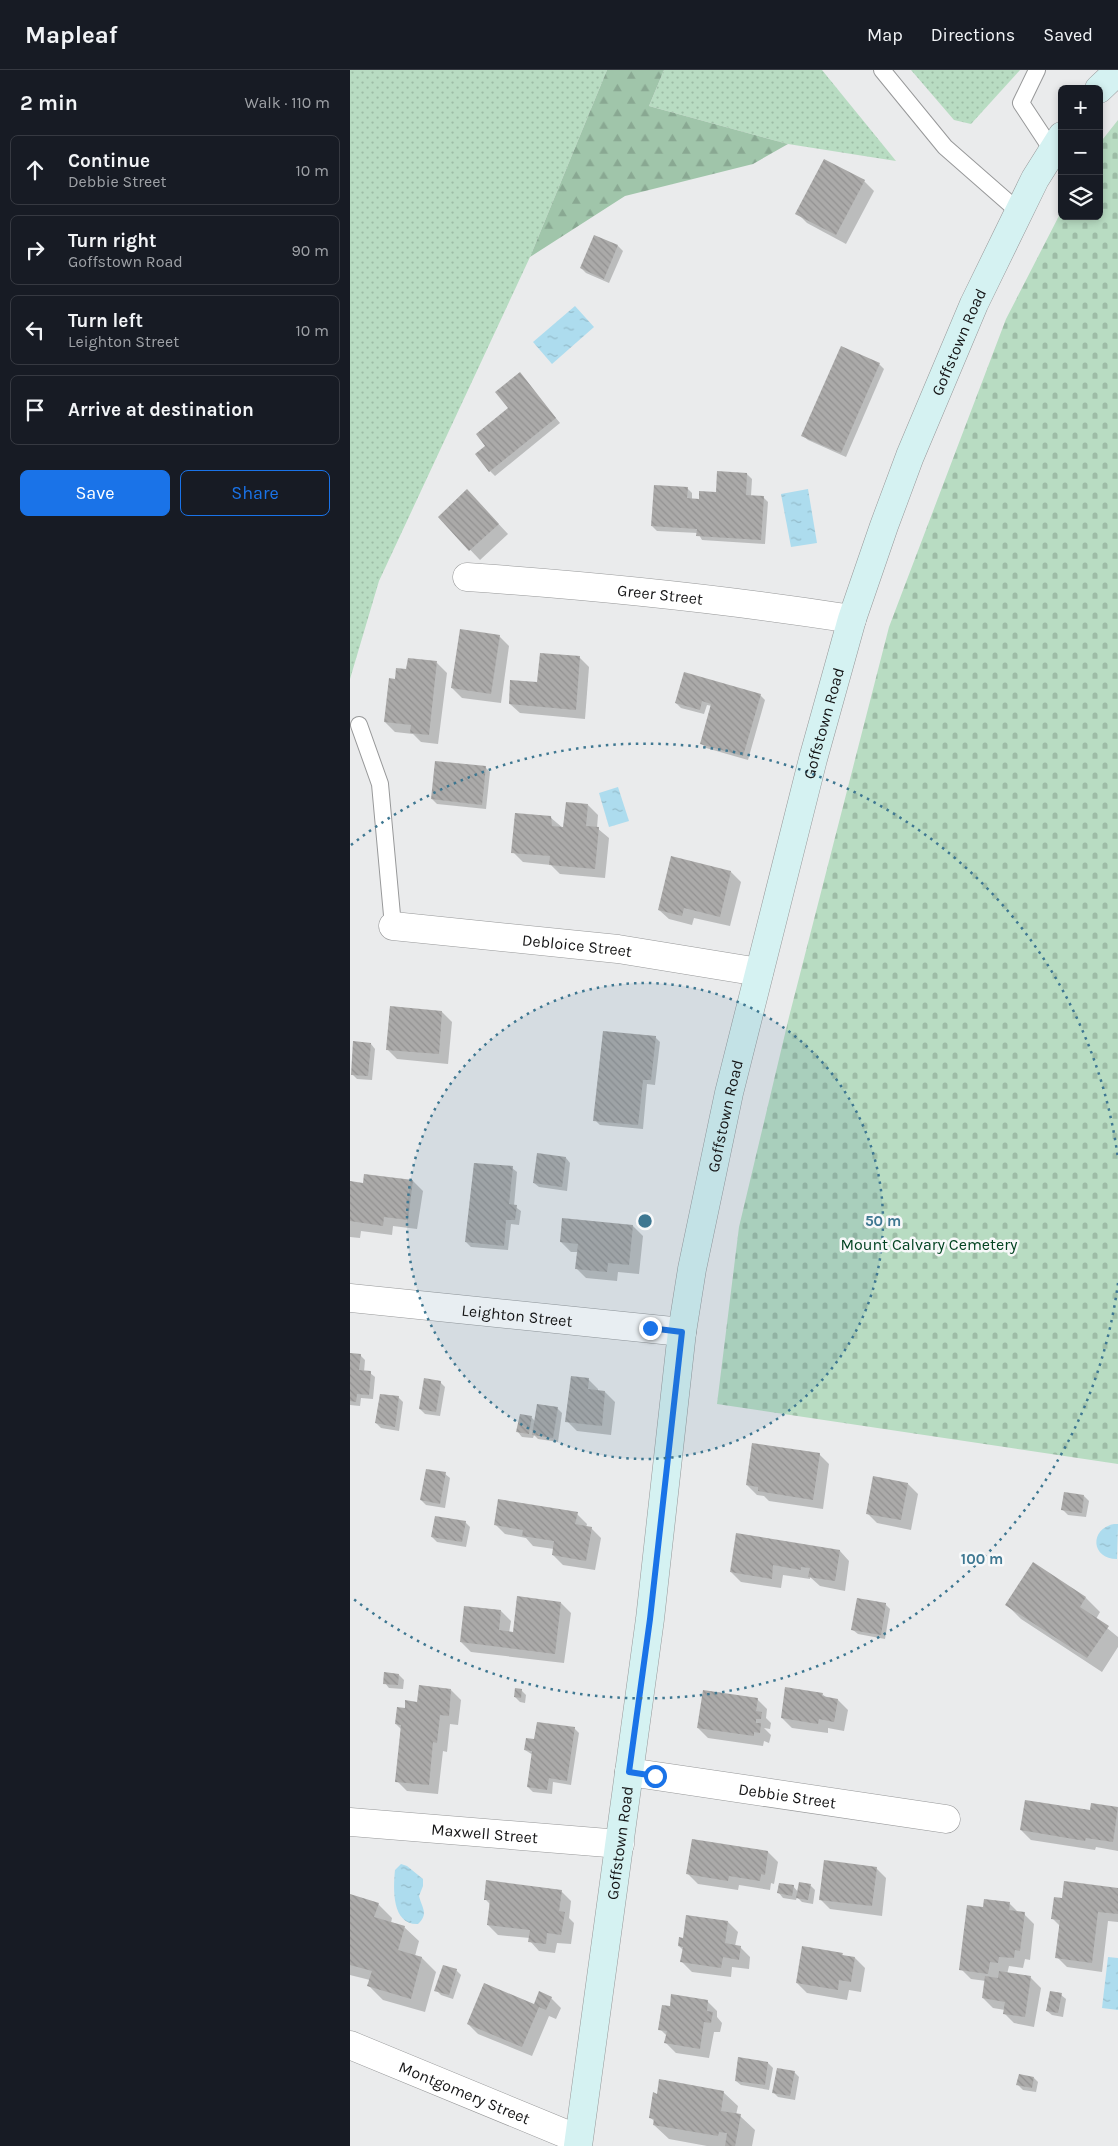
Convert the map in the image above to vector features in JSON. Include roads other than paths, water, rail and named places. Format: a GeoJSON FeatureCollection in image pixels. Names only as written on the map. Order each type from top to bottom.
{"type":"FeatureCollection","features":[{"type":"Feature","properties":{"kind":"main road"},"geometry":{"type":"LineString","coordinates":[[1103,85],[1118,71]]}},
{"type":"Feature","properties":{"kind":"main road","name":"Goffstown Road"},"geometry":{"type":"LineString","coordinates":[[578,2143],[650,1619],[682,1332],[692,1269],[729,1093],[813,759],[852,619],[906,465],[937,388],[1018,211],[1057,143]]}},
{"type":"Feature","properties":{"kind":"street","name":"Greer Street"},"geometry":{"type":"LineString","coordinates":[[467,577],[606,587],[761,605],[852,619]]}},
{"type":"Feature","properties":{"kind":"street","name":"Debloice Street"},"geometry":{"type":"LineString","coordinates":[[393,926],[618,949],[759,972]]}},
{"type":"Feature","properties":{"kind":"street","name":"Leighton Street"},"geometry":{"type":"LineString","coordinates":[[350,1298],[682,1332]]}},
{"type":"Feature","properties":{"kind":"street","name":"Debbie Street"},"geometry":{"type":"LineString","coordinates":[[629,1772],[946,1819]]}},
{"type":"Feature","properties":{"kind":"street","name":"Maxwell Street"},"geometry":{"type":"LineString","coordinates":[[350,1822],[620,1844]]}},
{"type":"Feature","properties":{"kind":"street","name":"Montgomery Street"},"geometry":{"type":"LineString","coordinates":[[350,2045],[578,2143]]}},
{"type":"Feature","properties":{"kind":"lane"},"geometry":{"type":"LineString","coordinates":[[882,70],[945,147],[1018,211]]}},
{"type":"Feature","properties":{"kind":"lane"},"geometry":{"type":"LineString","coordinates":[[1037,70],[1021,103],[1057,143]]}},
{"type":"Feature","properties":{"kind":"lane"},"geometry":{"type":"LineString","coordinates":[[360,725],[380,784],[393,926]]}},
{"type":"Feature","properties":{"kind":"water"},"geometry":{"type":"Polygon","coordinates":[[[575,306],[594,327],[552,364],[533,342],[575,306]]]}},
{"type":"Feature","properties":{"kind":"water"},"geometry":{"type":"Polygon","coordinates":[[[808,489],[817,543],[791,547],[781,494],[808,489]]]}},
{"type":"Feature","properties":{"kind":"water"},"geometry":{"type":"Polygon","coordinates":[[[618,787],[629,821],[609,827],[599,793],[618,787]]]}},
{"type":"Feature","properties":{"kind":"water"},"geometry":{"type":"Polygon","coordinates":[[[1114,1524],[1118,1524],[1117,1559],[1108,1558],[1102,1554],[1096,1543],[1100,1532],[1114,1524]]]}},
{"type":"Feature","properties":{"kind":"water"},"geometry":{"type":"Polygon","coordinates":[[[401,1864],[407,1866],[423,1879],[423,1886],[419,1896],[424,1914],[418,1924],[409,1923],[403,1919],[396,1905],[395,1870],[401,1864]]]}},
{"type":"Feature","properties":{"kind":"water"},"geometry":{"type":"Polygon","coordinates":[[[1108,1957],[1118,1958],[1118,2010],[1102,2008],[1108,1957]]]}},
{"type":"Feature","properties":{"kind":"park label","name":"Mount Calvary Cemetery"},"geometry":{"type":"Point","coordinates":[929,1244]}}]}
